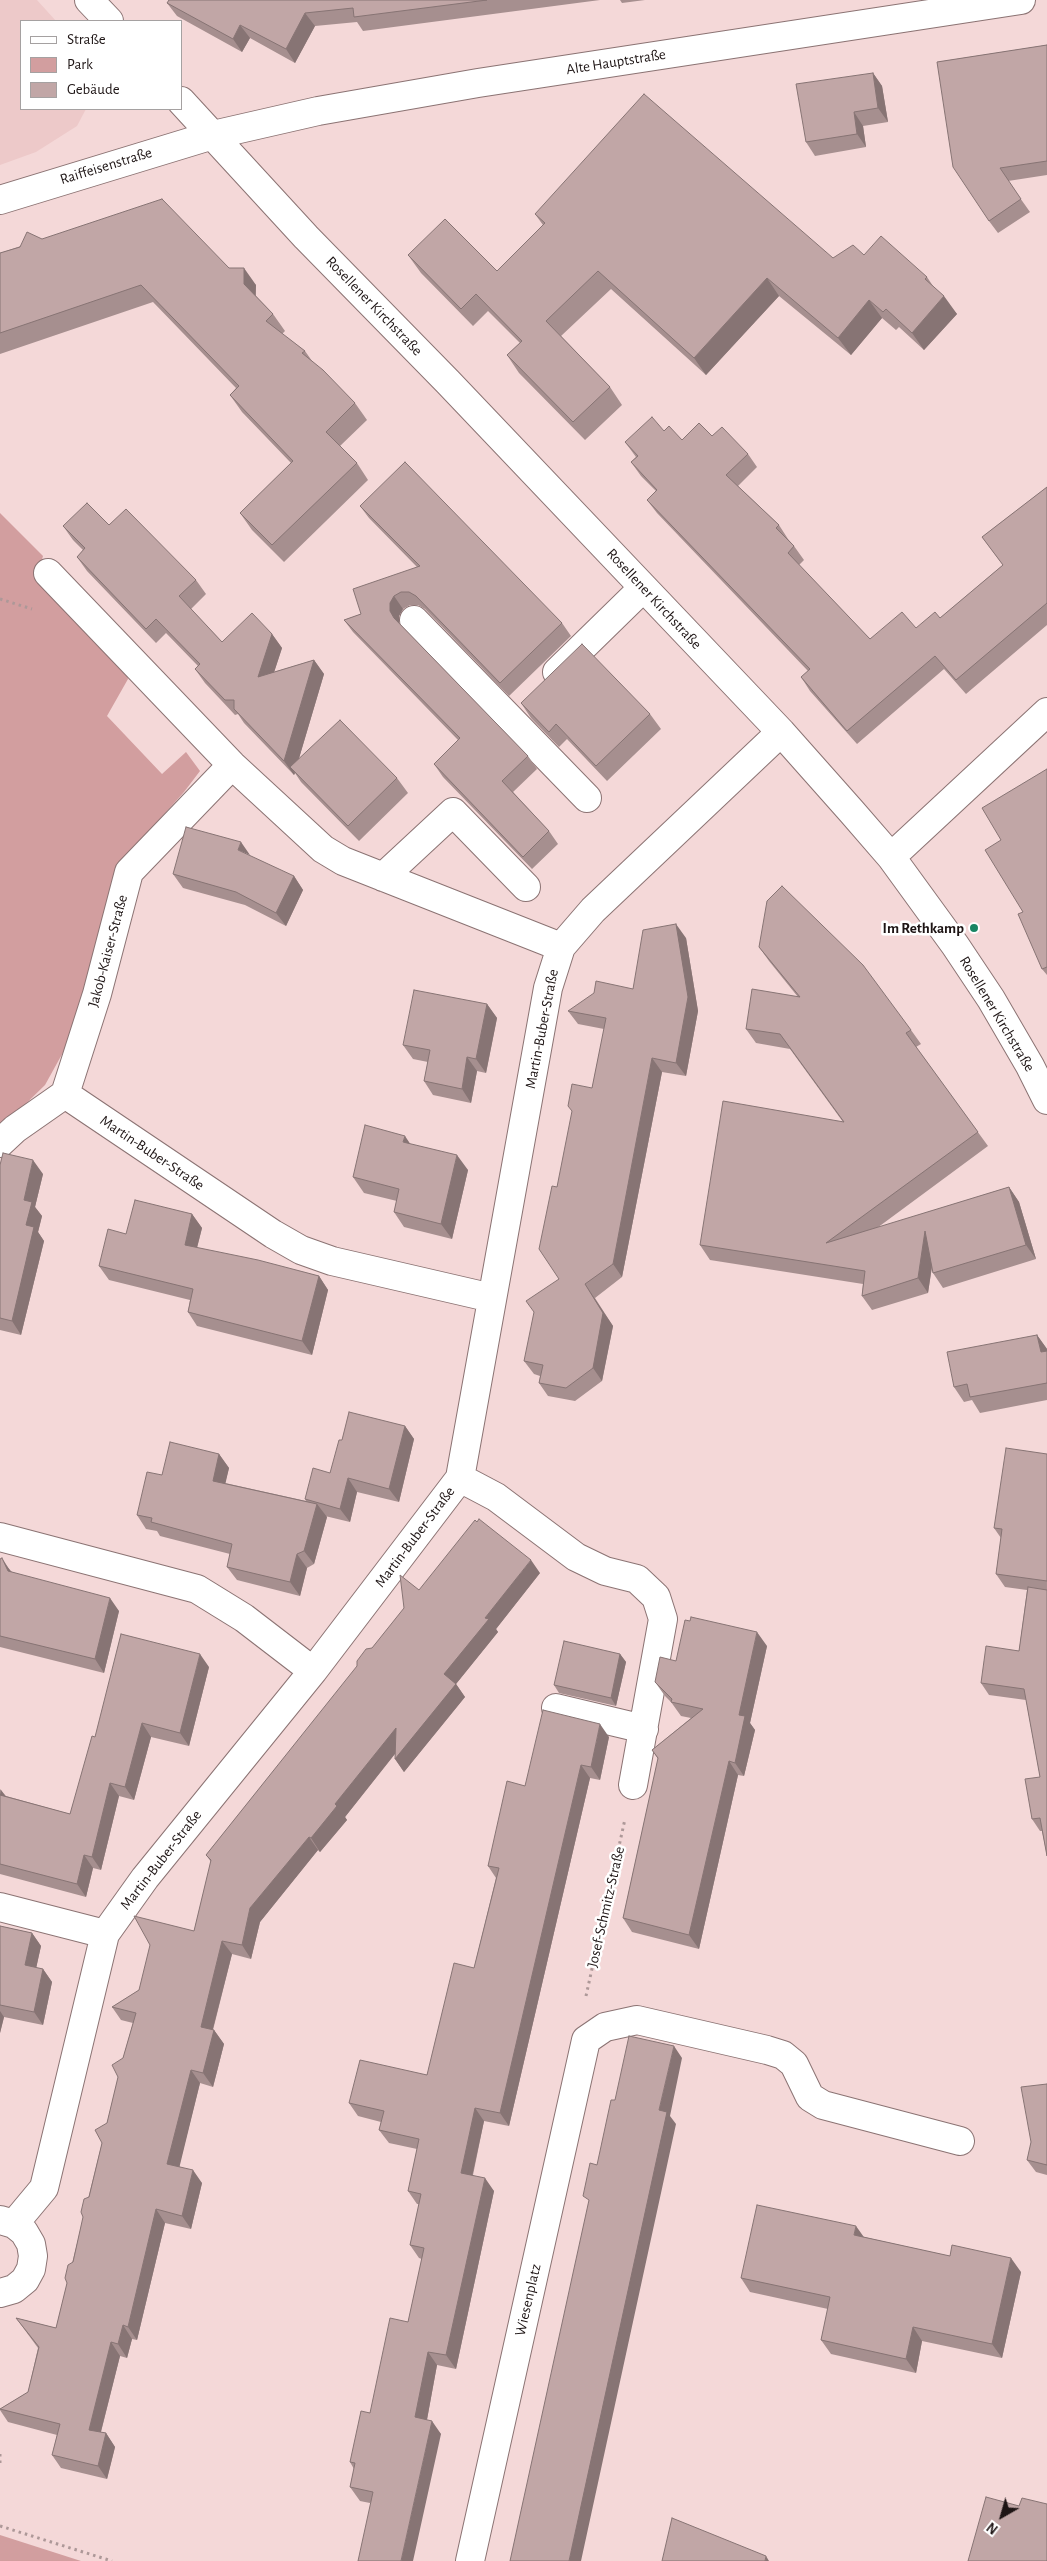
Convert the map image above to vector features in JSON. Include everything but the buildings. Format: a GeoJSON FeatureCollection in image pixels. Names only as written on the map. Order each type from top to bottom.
{"type":"FeatureCollection","features":[{"type":"Feature","properties":{"kind":"street"},"geometry":{"type":"LineString","coordinates":[[89,0],[108,20]]}},
{"type":"Feature","properties":{"kind":"street","name":"Alte Hauptstraße"},"geometry":{"type":"LineString","coordinates":[[213,135],[318,111],[478,83],[1021,0]]}},
{"type":"Feature","properties":{"kind":"street","name":"Rosellener Kirchstraße"},"geometry":{"type":"LineString","coordinates":[[182,101],[306,237],[448,382],[781,732],[891,857],[955,945],[991,999],[1030,1066],[1047,1100]]}},
{"type":"Feature","properties":{"kind":"street","name":"Raiffeisenstraße"},"geometry":{"type":"LineString","coordinates":[[0,200],[213,135]]}},
{"type":"Feature","properties":{"kind":"street"},"geometry":{"type":"LineString","coordinates":[[48,573],[232,765],[323,848],[343,861],[561,947]]}},
{"type":"Feature","properties":{"kind":"street"},"geometry":{"type":"LineString","coordinates":[[509,718],[643,588]]}},
{"type":"Feature","properties":{"kind":"street"},"geometry":{"type":"LineString","coordinates":[[414,620],[587,798]]}},
{"type":"Feature","properties":{"kind":"street"},"geometry":{"type":"LineString","coordinates":[[891,857],[1047,712]]}},
{"type":"Feature","properties":{"kind":"street","name":"Martin-Buber-Straße"},"geometry":{"type":"LineString","coordinates":[[0,2292],[14,2289],[24,2280],[31,2269],[33,2256],[31,2244],[24,2232],[7,2222],[44,2188],[106,1934],[145,1878],[313,1671],[460,1478],[548,988],[561,947],[593,910],[781,732]]}},
{"type":"Feature","properties":{"kind":"street","name":"Jakob-Kaiser-Straße"},"geometry":{"type":"LineString","coordinates":[[64,1094],[97,994],[129,872],[232,765]]}},
{"type":"Feature","properties":{"kind":"street"},"geometry":{"type":"LineString","coordinates":[[383,877],[453,812],[526,887]]}},
{"type":"Feature","properties":{"kind":"street"},"geometry":{"type":"LineString","coordinates":[[0,1143],[15,1128],[64,1094]]}},
{"type":"Feature","properties":{"kind":"street","name":"Martin-Buber-Straße"},"geometry":{"type":"LineString","coordinates":[[64,1094],[273,1234],[302,1250],[332,1261],[492,1298]]}},
{"type":"Feature","properties":{"kind":"street"},"geometry":{"type":"LineString","coordinates":[[460,1478],[496,1497],[576,1557],[605,1571],[638,1578],[656,1597],[663,1619],[633,1785]]}},
{"type":"Feature","properties":{"kind":"street"},"geometry":{"type":"LineString","coordinates":[[0,1537],[197,1590],[244,1618],[313,1671]]}},
{"type":"Feature","properties":{"kind":"street"},"geometry":{"type":"LineString","coordinates":[[556,1708],[644,1729]]}},
{"type":"Feature","properties":{"kind":"street"},"geometry":{"type":"LineString","coordinates":[[0,1907],[106,1934]]}},
{"type":"Feature","properties":{"kind":"street"},"geometry":{"type":"LineString","coordinates":[[586,2040],[606,2027],[637,2020],[767,2050],[783,2055],[794,2064],[810,2097],[823,2105],[960,2141]]}},
{"type":"Feature","properties":{"kind":"street","name":"Wiesenplatz"},"geometry":{"type":"LineString","coordinates":[[470,2561],[586,2040]]}},
{"type":"Feature","properties":{"kind":"path","name":"Josef-Schmitz-Straße"},"geometry":{"type":"LineString","coordinates":[[586,2040],[586,1992],[633,1785]]}},
{"type":"Feature","properties":{"kind":"path"},"geometry":{"type":"LineString","coordinates":[[0,2454],[0,2466]]}},
{"type":"Feature","properties":{"kind":"path"},"geometry":{"type":"LineString","coordinates":[[0,2526],[112,2561]]}},
{"type":"Feature","properties":{"kind":"shaded area"},"geometry":{"type":"Polygon","coordinates":[[[0,0],[37,0],[55,20],[20,20],[20,110],[85,110],[77,126],[36,152],[0,165],[0,0]]]}},
{"type":"Feature","properties":{"kind":"green space"},"geometry":{"type":"Polygon","coordinates":[[[0,513],[43,556],[37,577],[105,653],[115,650],[124,663],[128,679],[107,716],[162,774],[186,752],[200,771],[184,792],[124,859],[71,1038],[45,1085],[0,1129],[0,513]]]}},
{"type":"Feature","properties":{"kind":"green space"},"geometry":{"type":"Polygon","coordinates":[[[0,2535],[81,2561],[0,2561],[0,2535]]]}},
{"type":"Feature","properties":{"kind":"place","name":"Im Rethkamp"},"geometry":{"type":"Point","coordinates":[974,928]}}]}
